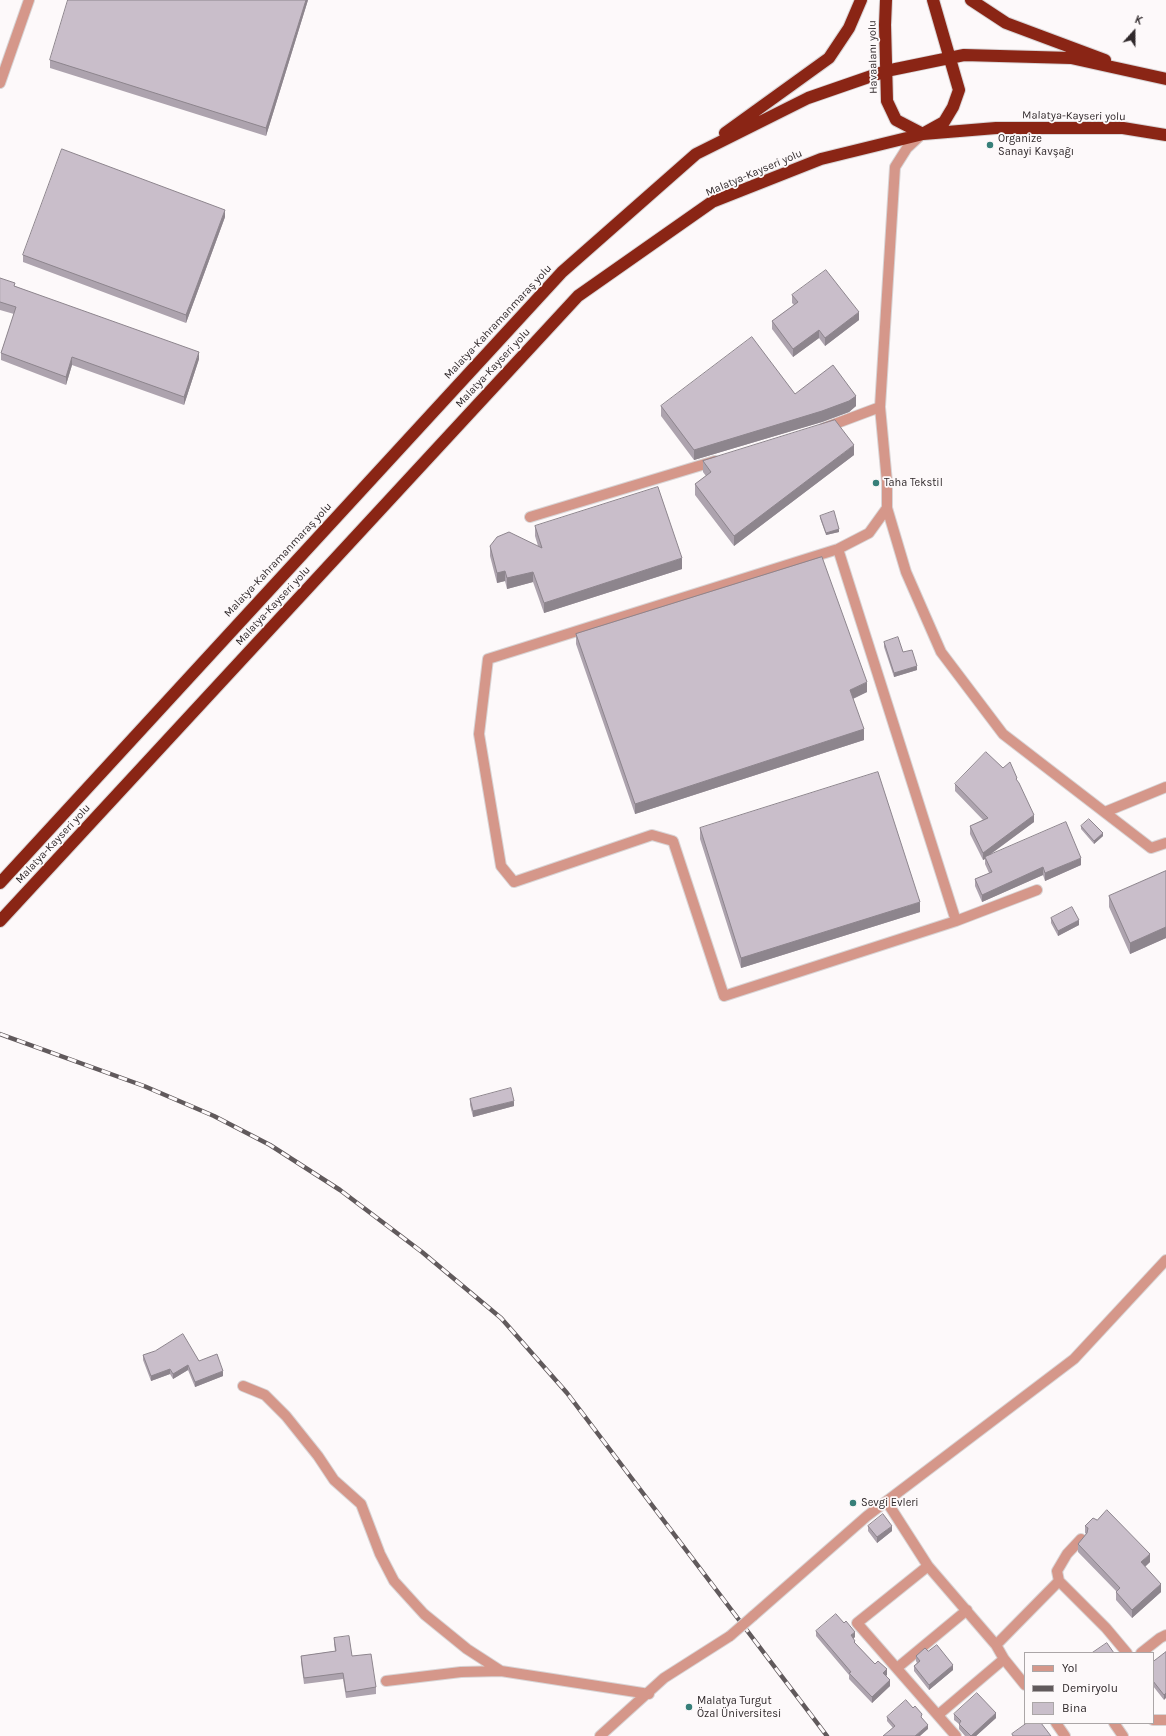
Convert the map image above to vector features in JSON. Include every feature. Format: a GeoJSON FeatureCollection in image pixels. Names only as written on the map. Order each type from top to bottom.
{"type":"FeatureCollection","features":[{"type":"Feature","properties":{"kind":"highway"},"geometry":{"type":"LineString","coordinates":[[696,154],[829,58],[848,28],[861,0]]}},
{"type":"Feature","properties":{"kind":"highway","name":"Havaalanı yolu"},"geometry":{"type":"LineString","coordinates":[[886,0],[885,25],[887,101],[896,120],[923,134]]}},
{"type":"Feature","properties":{"kind":"highway"},"geometry":{"type":"LineString","coordinates":[[923,134],[944,122],[953,107],[959,90],[933,0]]}},
{"type":"Feature","properties":{"kind":"highway"},"geometry":{"type":"LineString","coordinates":[[971,0],[1006,23],[1146,74]]}},
{"type":"Feature","properties":{"kind":"highway","name":"Malatya-Kahramanmaraş yolu"},"geometry":{"type":"LineString","coordinates":[[0,883],[562,272],[696,154],[808,98],[886,70],[964,55],[1072,58],[1166,79]]}},
{"type":"Feature","properties":{"kind":"highway","name":"Malatya-Kayseri yolu"},"geometry":{"type":"LineString","coordinates":[[0,921],[578,296],[712,202],[821,159],[923,134],[996,128],[1123,128],[1166,135]]}},
{"type":"Feature","properties":{"kind":"street"},"geometry":{"type":"LineString","coordinates":[[0,84],[29,0]]}},
{"type":"Feature","properties":{"kind":"street"},"geometry":{"type":"LineString","coordinates":[[923,134],[907,148],[895,167],[880,407],[887,482],[887,508],[906,572],[942,652],[1004,734],[1151,848],[1166,843]]}},
{"type":"Feature","properties":{"kind":"street"},"geometry":{"type":"LineString","coordinates":[[816,430],[880,407]]}},
{"type":"Feature","properties":{"kind":"street"},"geometry":{"type":"LineString","coordinates":[[530,517],[726,458]]}},
{"type":"Feature","properties":{"kind":"street"},"geometry":{"type":"LineString","coordinates":[[887,508],[869,533],[838,549],[488,659],[479,734],[501,866],[514,882],[652,835],[673,841],[724,996],[956,921],[1037,890]]}},
{"type":"Feature","properties":{"kind":"street"},"geometry":{"type":"LineString","coordinates":[[838,549],[956,921]]}},
{"type":"Feature","properties":{"kind":"street"},"geometry":{"type":"LineString","coordinates":[[1105,812],[1166,787]]}},
{"type":"Feature","properties":{"kind":"street"},"geometry":{"type":"LineString","coordinates":[[600,1736],[649,1694],[664,1678],[730,1636],[867,1516],[1074,1359],[1125,1306],[1166,1260]]}},
{"type":"Feature","properties":{"kind":"street"},"geometry":{"type":"LineString","coordinates":[[243,1386],[265,1395],[286,1416],[318,1456],[334,1480],[361,1504],[380,1554],[394,1580],[424,1614],[467,1649],[501,1671]]}},
{"type":"Feature","properties":{"kind":"street"},"geometry":{"type":"LineString","coordinates":[[887,1502],[928,1566],[996,1645],[1004,1659],[1024,1684]]}},
{"type":"Feature","properties":{"kind":"street"},"geometry":{"type":"LineString","coordinates":[[1081,1539],[1067,1554],[1057,1571],[1059,1581],[1106,1628],[1126,1652]]}},
{"type":"Feature","properties":{"kind":"street"},"geometry":{"type":"LineString","coordinates":[[928,1566],[857,1623],[956,1736]]}},
{"type":"Feature","properties":{"kind":"street"},"geometry":{"type":"LineString","coordinates":[[996,1645],[1059,1581]]}},
{"type":"Feature","properties":{"kind":"street"},"geometry":{"type":"LineString","coordinates":[[897,1668],[967,1610]]}},
{"type":"Feature","properties":{"kind":"street"},"geometry":{"type":"LineString","coordinates":[[1142,1652],[1160,1638],[1166,1636]]}},
{"type":"Feature","properties":{"kind":"street"},"geometry":{"type":"LineString","coordinates":[[938,1715],[1004,1659]]}},
{"type":"Feature","properties":{"kind":"street"},"geometry":{"type":"LineString","coordinates":[[386,1681],[461,1672],[501,1671],[649,1694]]}},
{"type":"Feature","properties":{"kind":"street"},"geometry":{"type":"LineString","coordinates":[[1154,1720],[1166,1720]]}},
{"type":"Feature","properties":{"kind":"street"},"geometry":{"type":"LineString","coordinates":[[1057,1724],[1065,1736]]}},
{"type":"Feature","properties":{"kind":"street"},"geometry":{"type":"LineString","coordinates":[[1115,1724],[1122,1736]]}},
{"type":"Feature","properties":{"kind":"building"},"geometry":{"type":"Polygon","coordinates":[[[68,0],[306,0],[266,128],[50,60],[68,0]]]}},
{"type":"Feature","properties":{"kind":"building"},"geometry":{"type":"Polygon","coordinates":[[[62,149],[225,210],[186,315],[23,255],[62,149]]]}},
{"type":"Feature","properties":{"kind":"building"},"geometry":{"type":"Polygon","coordinates":[[[826,270],[859,312],[825,338],[819,330],[793,349],[772,321],[798,302],[792,295],[826,270]]]}},
{"type":"Feature","properties":{"kind":"building"},"geometry":{"type":"Polygon","coordinates":[[[0,278],[15,283],[14,286],[199,352],[184,397],[72,357],[66,377],[1,353],[16,307],[0,302],[0,278]]]}},
{"type":"Feature","properties":{"kind":"building"},"geometry":{"type":"Polygon","coordinates":[[[752,337],[795,394],[833,365],[856,396],[849,401],[822,411],[694,450],[661,406],[752,337]]]}},
{"type":"Feature","properties":{"kind":"building"},"geometry":{"type":"Polygon","coordinates":[[[835,420],[854,445],[734,536],[695,484],[711,472],[703,461],[835,420]]]}},
{"type":"Feature","properties":{"kind":"building"},"geometry":{"type":"Polygon","coordinates":[[[658,487],[682,558],[544,603],[533,572],[507,578],[505,571],[497,573],[490,546],[497,537],[509,532],[542,548],[535,526],[658,487]]]}},
{"type":"Feature","properties":{"kind":"building"},"geometry":{"type":"Polygon","coordinates":[[[834,511],[839,529],[826,533],[820,516],[834,511]]]}},
{"type":"Feature","properties":{"kind":"building"},"geometry":{"type":"Polygon","coordinates":[[[822,557],[867,682],[850,690],[864,729],[635,804],[576,634],[822,557]]]}},
{"type":"Feature","properties":{"kind":"building"},"geometry":{"type":"Polygon","coordinates":[[[898,637],[903,652],[912,650],[917,666],[894,673],[884,642],[898,637]]]}},
{"type":"Feature","properties":{"kind":"building"},"geometry":{"type":"Polygon","coordinates":[[[986,752],[1003,768],[1010,762],[1017,778],[1016,779],[1034,815],[983,853],[970,826],[988,818],[955,784],[986,752]]]}},
{"type":"Feature","properties":{"kind":"building"},"geometry":{"type":"Polygon","coordinates":[[[878,772],[920,902],[741,958],[700,828],[878,772]]]}},
{"type":"Feature","properties":{"kind":"building"},"geometry":{"type":"Polygon","coordinates":[[[1089,819],[1103,833],[1094,841],[1081,826],[1089,819]]]}},
{"type":"Feature","properties":{"kind":"building"},"geometry":{"type":"Polygon","coordinates":[[[1066,822],[1081,858],[1045,873],[1043,867],[982,895],[975,879],[992,872],[985,857],[1066,822]]]}},
{"type":"Feature","properties":{"kind":"building"},"geometry":{"type":"Polygon","coordinates":[[[1166,871],[1166,927],[1130,943],[1109,896],[1166,871]]]}},
{"type":"Feature","properties":{"kind":"building"},"geometry":{"type":"Polygon","coordinates":[[[1072,907],[1079,920],[1058,931],[1051,918],[1072,907]]]}},
{"type":"Feature","properties":{"kind":"building"},"geometry":{"type":"Polygon","coordinates":[[[511,1088],[514,1101],[473,1111],[470,1099],[511,1088]]]}},
{"type":"Feature","properties":{"kind":"building"},"geometry":{"type":"Polygon","coordinates":[[[183,1334],[199,1361],[217,1354],[223,1371],[195,1382],[188,1365],[173,1374],[170,1369],[151,1376],[143,1355],[155,1351],[183,1334]]]}},
{"type":"Feature","properties":{"kind":"building"},"geometry":{"type":"Polygon","coordinates":[[[1107,1510],[1150,1554],[1141,1562],[1161,1584],[1132,1610],[1116,1592],[1120,1588],[1078,1544],[1087,1533],[1088,1528],[1085,1526],[1093,1518],[1097,1520],[1107,1510]]]}},
{"type":"Feature","properties":{"kind":"building"},"geometry":{"type":"Polygon","coordinates":[[[883,1514],[892,1526],[877,1537],[868,1526],[883,1514]]]}},
{"type":"Feature","properties":{"kind":"building"},"geometry":{"type":"Polygon","coordinates":[[[836,1614],[844,1623],[846,1621],[855,1632],[851,1635],[855,1641],[854,1642],[875,1664],[878,1661],[887,1669],[883,1673],[890,1680],[872,1697],[849,1673],[851,1672],[816,1631],[836,1614]]]}},
{"type":"Feature","properties":{"kind":"building"},"geometry":{"type":"Polygon","coordinates":[[[349,1636],[352,1656],[371,1654],[376,1687],[346,1692],[343,1673],[304,1678],[301,1656],[336,1651],[334,1638],[349,1636]]]}},
{"type":"Feature","properties":{"kind":"building"},"geometry":{"type":"Polygon","coordinates":[[[1107,1643],[1113,1652],[1094,1652],[1107,1643]]]}},
{"type":"Feature","properties":{"kind":"building"},"geometry":{"type":"Polygon","coordinates":[[[937,1645],[953,1665],[929,1685],[914,1666],[920,1661],[916,1656],[925,1648],[928,1651],[937,1645]]]}},
{"type":"Feature","properties":{"kind":"building"},"geometry":{"type":"Polygon","coordinates":[[[1166,1652],[1166,1693],[1164,1695],[1154,1682],[1154,1661],[1166,1652]]]}},
{"type":"Feature","properties":{"kind":"building"},"geometry":{"type":"Polygon","coordinates":[[[977,1693],[996,1713],[971,1736],[959,1724],[961,1721],[954,1714],[977,1693]]]}},
{"type":"Feature","properties":{"kind":"building"},"geometry":{"type":"Polygon","coordinates":[[[906,1700],[913,1708],[915,1706],[922,1714],[921,1717],[928,1725],[915,1736],[883,1736],[895,1726],[887,1717],[906,1700]]]}},
{"type":"Feature","properties":{"kind":"building"},"geometry":{"type":"Polygon","coordinates":[[[1026,1724],[1042,1724],[1051,1736],[1013,1736],[1012,1734],[1026,1724]]]}},
{"type":"Feature","properties":{"kind":"railway"},"geometry":{"type":"LineString","coordinates":[[0,1034],[144,1086],[214,1116],[270,1145],[340,1190],[422,1252],[501,1318],[567,1393],[827,1736]]}},
{"type":"Feature","properties":{"kind":"place","name":"Organize Sanayi Kavşağı"},"geometry":{"type":"Point","coordinates":[990,145]}},
{"type":"Feature","properties":{"kind":"place","name":"Taha Tekstil"},"geometry":{"type":"Point","coordinates":[876,483]}},
{"type":"Feature","properties":{"kind":"place","name":"Sevgi Evleri"},"geometry":{"type":"Point","coordinates":[853,1503]}},
{"type":"Feature","properties":{"kind":"place","name":"Malatya Turgut Özal Üniversitesi"},"geometry":{"type":"Point","coordinates":[689,1707]}}]}
